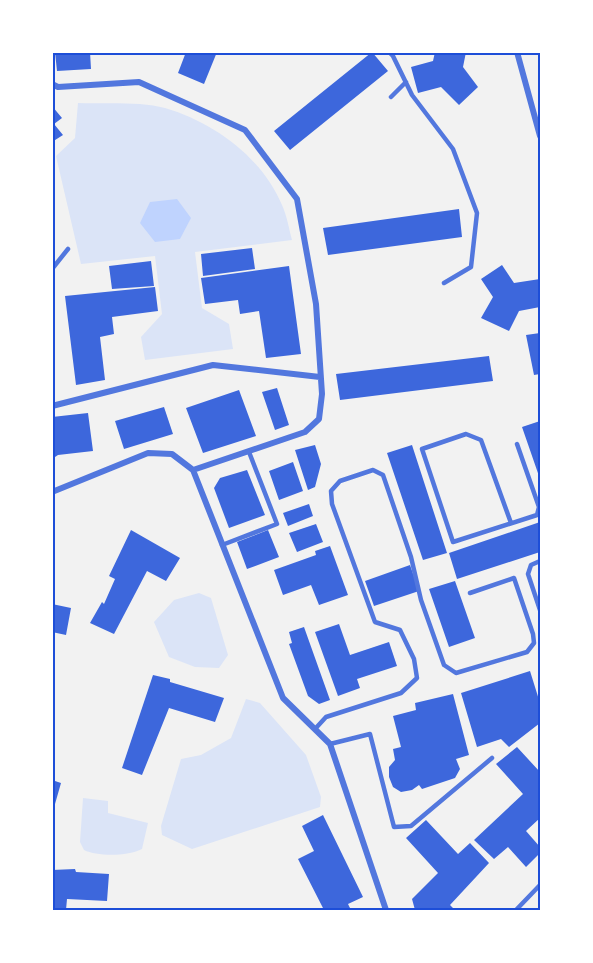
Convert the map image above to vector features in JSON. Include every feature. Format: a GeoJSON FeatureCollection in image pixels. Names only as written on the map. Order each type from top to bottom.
{"type":"FeatureCollection","features":[{"type":"Feature","properties":{"kind":"street"},"geometry":{"type":"LineString","coordinates":[[517,52],[540,136]]}},
{"type":"Feature","properties":{"kind":"street"},"geometry":{"type":"LineString","coordinates":[[52,84],[58,87],[139,82],[245,130],[297,199],[316,304],[322,394],[318,419],[305,432],[193,470]]}},
{"type":"Feature","properties":{"kind":"street"},"geometry":{"type":"LineString","coordinates":[[52,406],[213,365],[320,377]]}},
{"type":"Feature","properties":{"kind":"street"},"geometry":{"type":"LineString","coordinates":[[52,492],[148,453],[172,454],[193,470],[283,698],[330,744],[386,910]]}},
{"type":"Feature","properties":{"kind":"lane"},"geometry":{"type":"LineString","coordinates":[[391,53],[412,95],[453,149],[477,213],[471,267],[444,283]]}},
{"type":"Feature","properties":{"kind":"lane"},"geometry":{"type":"LineString","coordinates":[[391,97],[406,82]]}},
{"type":"Feature","properties":{"kind":"lane"},"geometry":{"type":"LineString","coordinates":[[52,269],[68,249]]}},
{"type":"Feature","properties":{"kind":"lane"},"geometry":{"type":"LineString","coordinates":[[511,523],[481,440],[466,434],[422,449],[453,542],[537,515],[539,507],[517,444]]}},
{"type":"Feature","properties":{"kind":"lane"},"geometry":{"type":"LineString","coordinates":[[222,545],[277,524],[249,452]]}},
{"type":"Feature","properties":{"kind":"lane"},"geometry":{"type":"LineString","coordinates":[[315,729],[326,717],[400,693],[417,678],[414,659],[400,630],[375,622],[332,504],[331,491],[340,481],[373,470],[383,475],[411,557],[421,600],[444,665],[456,673],[526,652],[534,643],[533,634],[514,578],[470,593]]}},
{"type":"Feature","properties":{"kind":"lane"},"geometry":{"type":"LineString","coordinates":[[540,561],[531,565],[528,574],[540,610]]}},
{"type":"Feature","properties":{"kind":"lane"},"geometry":{"type":"LineString","coordinates":[[330,744],[370,734],[394,827],[411,826],[492,758]]}},
{"type":"Feature","properties":{"kind":"lane"},"geometry":{"type":"LineString","coordinates":[[516,910],[540,885]]}},
{"type":"Feature","properties":{"kind":"shaded area"},"geometry":{"type":"Polygon","coordinates":[[[78,103],[145,104],[183,114],[218,132],[234,144],[249,157],[273,188],[284,209],[292,240],[195,252],[202,308],[229,324],[233,349],[145,360],[141,337],[162,314],[155,256],[81,264],[56,156],[75,138],[78,103]]]}},
{"type":"Feature","properties":{"kind":"shaded area"},"geometry":{"type":"Polygon","coordinates":[[[199,593],[211,598],[228,655],[219,668],[195,667],[169,657],[154,622],[174,600],[199,593]]]}},
{"type":"Feature","properties":{"kind":"shaded area"},"geometry":{"type":"Polygon","coordinates":[[[246,699],[260,703],[306,755],[321,797],[320,807],[192,849],[162,835],[161,826],[181,759],[201,755],[231,738],[246,699]]]}},
{"type":"Feature","properties":{"kind":"shaded area"},"geometry":{"type":"Polygon","coordinates":[[[83,798],[108,801],[108,813],[148,823],[142,849],[113,855],[84,850],[80,842],[83,798]]]}},
{"type":"Feature","properties":{"kind":"water"},"geometry":{"type":"Polygon","coordinates":[[[177,199],[191,218],[180,239],[155,242],[140,223],[150,202],[177,199]]]}},
{"type":"Feature","properties":{"kind":"building"},"geometry":{"type":"Polygon","coordinates":[[[55,52],[90,52],[91,69],[57,71],[55,52]]]}},
{"type":"Feature","properties":{"kind":"building"},"geometry":{"type":"Polygon","coordinates":[[[186,52],[217,52],[204,84],[178,73],[186,52]]]}},
{"type":"Feature","properties":{"kind":"building"},"geometry":{"type":"Polygon","coordinates":[[[372,52],[388,71],[290,150],[274,131],[372,52]]]}},
{"type":"Feature","properties":{"kind":"building"},"geometry":{"type":"Polygon","coordinates":[[[435,52],[466,52],[463,67],[478,87],[459,105],[441,87],[418,93],[411,67],[433,61],[435,52]]]}},
{"type":"Feature","properties":{"kind":"building"},"geometry":{"type":"Polygon","coordinates":[[[52,106],[62,118],[54,124],[63,135],[52,142],[52,106]]]}},
{"type":"Feature","properties":{"kind":"building"},"geometry":{"type":"Polygon","coordinates":[[[459,209],[462,237],[328,255],[323,228],[459,209]]]}},
{"type":"Feature","properties":{"kind":"building"},"geometry":{"type":"Polygon","coordinates":[[[252,248],[255,269],[203,276],[201,254],[252,248]]]}},
{"type":"Feature","properties":{"kind":"building"},"geometry":{"type":"Polygon","coordinates":[[[151,261],[154,286],[112,289],[109,266],[151,261]]]}},
{"type":"Feature","properties":{"kind":"building"},"geometry":{"type":"Polygon","coordinates":[[[502,265],[514,283],[540,279],[540,307],[519,311],[509,331],[481,318],[493,297],[481,279],[502,265]]]}},
{"type":"Feature","properties":{"kind":"building"},"geometry":{"type":"Polygon","coordinates":[[[289,266],[301,354],[266,358],[259,311],[240,314],[238,300],[205,304],[201,278],[289,266]]]}},
{"type":"Feature","properties":{"kind":"building"},"geometry":{"type":"Polygon","coordinates":[[[155,287],[158,311],[112,317],[114,334],[100,337],[105,380],[76,385],[65,296],[155,287]]]}},
{"type":"Feature","properties":{"kind":"building"},"geometry":{"type":"Polygon","coordinates":[[[540,333],[540,374],[534,375],[526,335],[540,333]]]}},
{"type":"Feature","properties":{"kind":"building"},"geometry":{"type":"Polygon","coordinates":[[[489,356],[493,381],[340,400],[336,374],[489,356]]]}},
{"type":"Feature","properties":{"kind":"building"},"geometry":{"type":"Polygon","coordinates":[[[277,388],[289,425],[275,430],[262,392],[277,388]]]}},
{"type":"Feature","properties":{"kind":"building"},"geometry":{"type":"Polygon","coordinates":[[[239,390],[256,436],[203,453],[186,408],[239,390]]]}},
{"type":"Feature","properties":{"kind":"building"},"geometry":{"type":"Polygon","coordinates":[[[164,407],[173,434],[124,449],[115,421],[164,407]]]}},
{"type":"Feature","properties":{"kind":"building"},"geometry":{"type":"Polygon","coordinates":[[[88,413],[93,451],[58,455],[52,459],[52,417],[88,413]]]}},
{"type":"Feature","properties":{"kind":"building"},"geometry":{"type":"Polygon","coordinates":[[[540,421],[540,479],[522,427],[540,421]]]}},
{"type":"Feature","properties":{"kind":"building"},"geometry":{"type":"Polygon","coordinates":[[[315,445],[321,464],[315,487],[308,490],[295,450],[315,445]]]}},
{"type":"Feature","properties":{"kind":"building"},"geometry":{"type":"Polygon","coordinates":[[[412,445],[447,553],[423,560],[387,453],[412,445]]]}},
{"type":"Feature","properties":{"kind":"building"},"geometry":{"type":"Polygon","coordinates":[[[293,462],[303,491],[279,500],[269,471],[293,462]]]}},
{"type":"Feature","properties":{"kind":"building"},"geometry":{"type":"Polygon","coordinates":[[[247,470],[265,515],[229,528],[214,488],[220,478],[247,470]]]}},
{"type":"Feature","properties":{"kind":"building"},"geometry":{"type":"Polygon","coordinates":[[[309,504],[313,516],[288,526],[283,513],[309,504]]]}},
{"type":"Feature","properties":{"kind":"building"},"geometry":{"type":"Polygon","coordinates":[[[540,522],[540,552],[457,579],[449,553],[540,522]]]}},
{"type":"Feature","properties":{"kind":"building"},"geometry":{"type":"Polygon","coordinates":[[[316,524],[323,542],[297,552],[289,533],[316,524]]]}},
{"type":"Feature","properties":{"kind":"building"},"geometry":{"type":"Polygon","coordinates":[[[131,530],[180,558],[166,581],[147,571],[114,634],[90,623],[102,602],[104,604],[115,579],[109,576],[131,530]]]}},
{"type":"Feature","properties":{"kind":"building"},"geometry":{"type":"Polygon","coordinates":[[[268,530],[279,557],[247,569],[237,542],[268,530]]]}},
{"type":"Feature","properties":{"kind":"building"},"geometry":{"type":"Polygon","coordinates":[[[330,546],[348,595],[319,605],[311,585],[283,595],[274,570],[316,555],[315,551],[330,546]]]}},
{"type":"Feature","properties":{"kind":"building"},"geometry":{"type":"Polygon","coordinates":[[[410,565],[419,591],[374,606],[365,581],[410,565]]]}},
{"type":"Feature","properties":{"kind":"building"},"geometry":{"type":"Polygon","coordinates":[[[455,581],[475,638],[449,647],[429,589],[455,581]]]}},
{"type":"Feature","properties":{"kind":"building"},"geometry":{"type":"Polygon","coordinates":[[[52,604],[71,608],[66,635],[52,632],[52,604]]]}},
{"type":"Feature","properties":{"kind":"building"},"geometry":{"type":"Polygon","coordinates":[[[339,624],[350,655],[389,642],[397,666],[357,679],[360,688],[338,696],[315,632],[339,624]]]}},
{"type":"Feature","properties":{"kind":"building"},"geometry":{"type":"Polygon","coordinates":[[[304,627],[330,700],[319,704],[308,696],[289,644],[292,643],[289,632],[304,627]]]}},
{"type":"Feature","properties":{"kind":"building"},"geometry":{"type":"Polygon","coordinates":[[[530,671],[540,703],[540,723],[509,747],[501,739],[477,747],[461,693],[530,671]]]}},
{"type":"Feature","properties":{"kind":"building"},"geometry":{"type":"Polygon","coordinates":[[[153,675],[224,698],[215,722],[169,708],[142,775],[122,768],[153,675]]]}},
{"type":"Feature","properties":{"kind":"building"},"geometry":{"type":"Polygon","coordinates":[[[453,694],[469,755],[456,759],[460,769],[455,778],[422,789],[419,785],[412,790],[401,792],[393,787],[389,777],[389,767],[395,760],[393,749],[401,747],[393,716],[416,710],[415,703],[453,694]]]}},
{"type":"Feature","properties":{"kind":"building"},"geometry":{"type":"Polygon","coordinates":[[[517,747],[540,772],[540,818],[526,831],[540,847],[540,853],[526,867],[508,847],[494,859],[474,840],[523,794],[496,764],[517,747]]]}},
{"type":"Feature","properties":{"kind":"building"},"geometry":{"type":"Polygon","coordinates":[[[52,780],[61,783],[53,811],[52,811],[52,780]]]}},
{"type":"Feature","properties":{"kind":"building"},"geometry":{"type":"Polygon","coordinates":[[[323,815],[363,897],[348,904],[351,910],[324,910],[298,859],[314,851],[302,826],[323,815]]]}},
{"type":"Feature","properties":{"kind":"building"},"geometry":{"type":"Polygon","coordinates":[[[426,820],[458,854],[470,843],[489,863],[450,905],[455,910],[415,910],[412,899],[438,873],[406,838],[426,820]]]}},
{"type":"Feature","properties":{"kind":"building"},"geometry":{"type":"Polygon","coordinates":[[[75,869],[76,872],[109,874],[107,901],[67,899],[66,910],[52,910],[52,870],[75,869]]]}}]}
